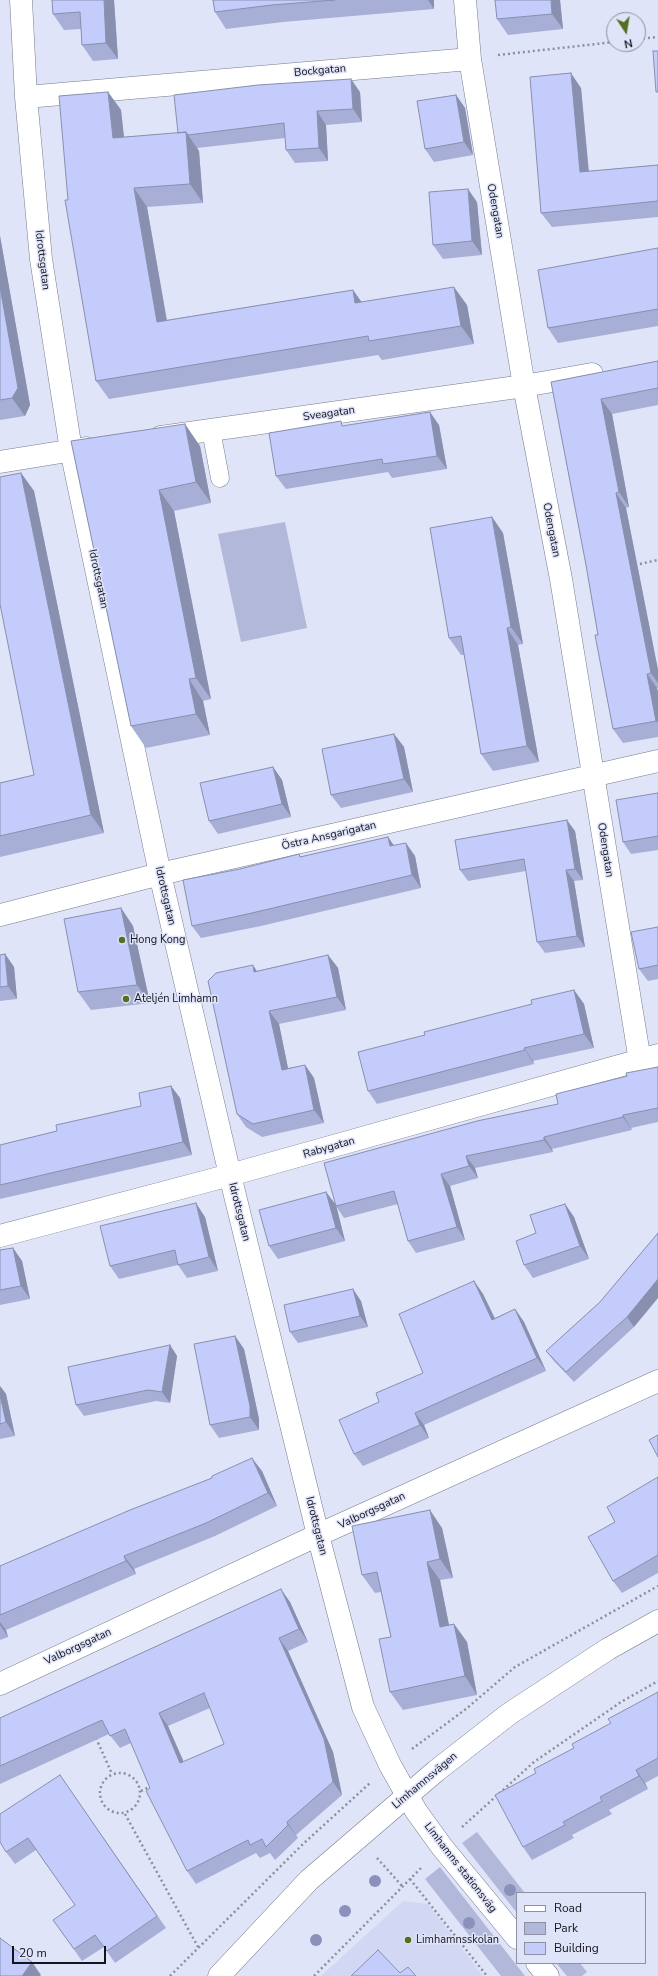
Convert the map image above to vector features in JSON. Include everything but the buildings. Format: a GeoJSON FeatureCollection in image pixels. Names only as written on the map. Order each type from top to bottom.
{"type":"FeatureCollection","features":[{"type":"Feature","properties":{"kind":"street","name":"Idrottsgatan"},"geometry":{"type":"LineString","coordinates":[[21,0],[26,97],[41,259],[71,450],[160,874],[230,1175],[318,1535],[363,1707],[390,1765],[407,1796]]}},
{"type":"Feature","properties":{"kind":"street","name":"Odengatan"},"geometry":{"type":"LineString","coordinates":[[465,0],[470,59],[524,386],[561,579],[593,776],[649,1058]]}},
{"type":"Feature","properties":{"kind":"street","name":"Bockgatan"},"geometry":{"type":"LineString","coordinates":[[26,97],[470,59]]}},
{"type":"Feature","properties":{"kind":"street","name":"Sveagatan"},"geometry":{"type":"LineString","coordinates":[[141,440],[524,386],[611,371]]}},
{"type":"Feature","properties":{"kind":"street"},"geometry":{"type":"LineString","coordinates":[[0,462],[102,446]]}},
{"type":"Feature","properties":{"kind":"street","name":"Östra Ansgarigatan"},"geometry":{"type":"LineString","coordinates":[[0,914],[160,874],[658,761]]}},
{"type":"Feature","properties":{"kind":"street","name":"Rabygatan"},"geometry":{"type":"LineString","coordinates":[[0,1236],[230,1175],[649,1058]]}},
{"type":"Feature","properties":{"kind":"street","name":"Valborgsgatan"},"geometry":{"type":"LineString","coordinates":[[0,1684],[318,1535],[658,1381]]}},
{"type":"Feature","properties":{"kind":"street","name":"Limhamnsvägen"},"geometry":{"type":"LineString","coordinates":[[219,1976],[309,1880],[407,1796],[509,1714],[608,1649],[658,1621]]}},
{"type":"Feature","properties":{"kind":"street","name":"Limhamns stationsväg"},"geometry":{"type":"LineString","coordinates":[[407,1796],[442,1847],[516,1937]]}},
{"type":"Feature","properties":{"kind":"street"},"geometry":{"type":"LineString","coordinates":[[538,1964],[548,1976]]}},
{"type":"Feature","properties":{"kind":"lane"},"geometry":{"type":"LineString","coordinates":[[211,430],[220,478]]}},
{"type":"Feature","properties":{"kind":"path"},"geometry":{"type":"LineString","coordinates":[[646,38],[658,37]]}},
{"type":"Feature","properties":{"kind":"path"},"geometry":{"type":"LineString","coordinates":[[470,59],[606,43]]}},
{"type":"Feature","properties":{"kind":"path"},"geometry":{"type":"LineString","coordinates":[[628,566],[658,560]]}},
{"type":"Feature","properties":{"kind":"path"},"geometry":{"type":"LineString","coordinates":[[314,1976],[470,1818],[534,1762],[621,1702],[658,1681]]}},
{"type":"Feature","properties":{"kind":"path"},"geometry":{"type":"LineString","coordinates":[[93,1732],[112,1774]]}},
{"type":"Feature","properties":{"kind":"path"},"geometry":{"type":"LineString","coordinates":[[125,1773],[136,1779],[141,1791],[140,1801],[134,1809],[125,1814],[113,1813],[103,1806],[99,1793],[102,1782],[112,1774],[125,1773]]}},
{"type":"Feature","properties":{"kind":"path"},"geometry":{"type":"LineString","coordinates":[[141,1791],[155,1784]]}},
{"type":"Feature","properties":{"kind":"path"},"geometry":{"type":"LineString","coordinates":[[125,1814],[198,1947]]}},
{"type":"Feature","properties":{"kind":"path"},"geometry":{"type":"LineString","coordinates":[[410,1879],[487,1976]]}},
{"type":"Feature","properties":{"kind":"shaded area","name":"Limhamnsskolan"},"geometry":{"type":"Polygon","coordinates":[[[403,1901],[428,1904],[483,1976],[321,1976],[403,1901]]]}},
{"type":"Feature","properties":{"kind":"green space"},"geometry":{"type":"Polygon","coordinates":[[[285,522],[307,628],[241,642],[218,534],[285,522]]]}},
{"type":"Feature","properties":{"kind":"green space"},"geometry":{"type":"Polygon","coordinates":[[[477,1832],[524,1892],[516,1892],[516,1912],[462,1843],[477,1832]]]}},
{"type":"Feature","properties":{"kind":"green space"},"geometry":{"type":"Polygon","coordinates":[[[440,1867],[525,1976],[501,1976],[425,1879],[440,1867]]]}},
{"type":"Feature","properties":{"kind":"green space"},"geometry":{"type":"Polygon","coordinates":[[[557,1964],[581,1964],[587,1972],[582,1976],[567,1976],[557,1964]]]}},
{"type":"Feature","properties":{"kind":"place","name":"Hong Kong"},"geometry":{"type":"Point","coordinates":[122,940]}},
{"type":"Feature","properties":{"kind":"place","name":"Ateljén Limhamn"},"geometry":{"type":"Point","coordinates":[126,999]}},
{"type":"Feature","properties":{"kind":"place","name":"Limhamnsskolan"},"geometry":{"type":"Point","coordinates":[408,1940]}}]}
